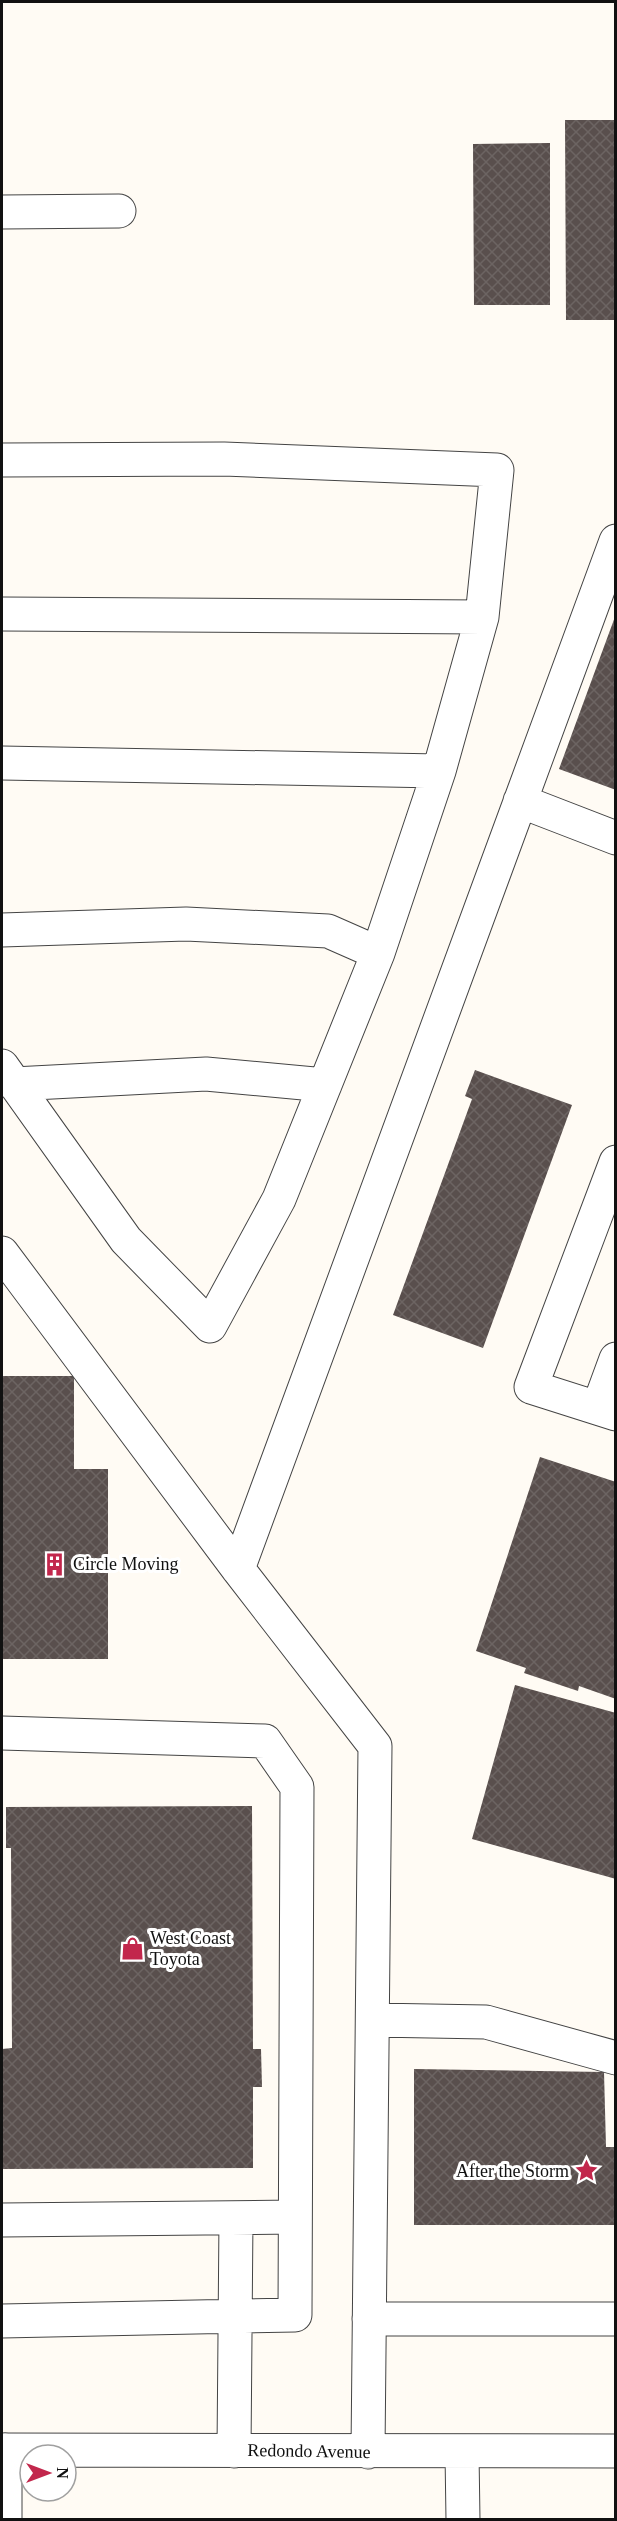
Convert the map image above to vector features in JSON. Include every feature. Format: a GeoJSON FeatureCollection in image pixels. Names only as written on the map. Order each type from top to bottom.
{"type":"FeatureCollection","features":[{"type":"Feature","properties":{"kind":"street"},"geometry":{"type":"LineString","coordinates":[[2,212],[119,211]]}},
{"type":"Feature","properties":{"kind":"street"},"geometry":{"type":"LineString","coordinates":[[2,460],[224,459],[497,470],[482,617],[439,771],[378,953],[279,1199],[210,1326],[126,1240],[8,1075]]}},
{"type":"Feature","properties":{"kind":"street"},"geometry":{"type":"LineString","coordinates":[[238,1569],[615,541]]}},
{"type":"Feature","properties":{"kind":"street"},"geometry":{"type":"LineString","coordinates":[[2,614],[482,617]]}},
{"type":"Feature","properties":{"kind":"street"},"geometry":{"type":"LineString","coordinates":[[2,763],[439,771]]}},
{"type":"Feature","properties":{"kind":"street"},"geometry":{"type":"LineString","coordinates":[[520,801],[615,838]]}},
{"type":"Feature","properties":{"kind":"street"},"geometry":{"type":"LineString","coordinates":[[2,930],[186,924],[328,931],[378,953]]}},
{"type":"Feature","properties":{"kind":"street"},"geometry":{"type":"LineString","coordinates":[[8,1075],[206,1074],[325,1085]]}},
{"type":"Feature","properties":{"kind":"street"},"geometry":{"type":"LineString","coordinates":[[615,1162],[531,1387],[607,1411],[615,1359]]}},
{"type":"Feature","properties":{"kind":"street"},"geometry":{"type":"LineString","coordinates":[[2,1253],[238,1569],[375,1746],[368,2452]]}},
{"type":"Feature","properties":{"kind":"street"},"geometry":{"type":"LineString","coordinates":[[2,1733],[265,1741],[297,1787],[295,2315],[2,2321]]}},
{"type":"Feature","properties":{"kind":"street"},"geometry":{"type":"LineString","coordinates":[[374,2020],[486,2022],[615,2058]]}},
{"type":"Feature","properties":{"kind":"street"},"geometry":{"type":"LineString","coordinates":[[2,2220],[295,2217]]}},
{"type":"Feature","properties":{"kind":"street"},"geometry":{"type":"LineString","coordinates":[[234,2451],[236,2218]]}},
{"type":"Feature","properties":{"kind":"street"},"geometry":{"type":"LineString","coordinates":[[369,2319],[615,2319]]}},
{"type":"Feature","properties":{"kind":"street"},"geometry":{"type":"LineString","coordinates":[[3,2450],[5,2520]]}},
{"type":"Feature","properties":{"kind":"street","name":"Redondo Avenue"},"geometry":{"type":"LineString","coordinates":[[3,2450],[615,2451]]}},
{"type":"Feature","properties":{"kind":"street"},"geometry":{"type":"LineString","coordinates":[[462,2452],[463,2520]]}},
{"type":"Feature","properties":{"kind":"building"},"geometry":{"type":"Polygon","coordinates":[[[565,120],[616,120],[616,320],[566,320],[565,120]]]}},
{"type":"Feature","properties":{"kind":"building"},"geometry":{"type":"Polygon","coordinates":[[[550,143],[550,305],[474,305],[473,144],[550,143]]]}},
{"type":"Feature","properties":{"kind":"building"},"geometry":{"type":"Polygon","coordinates":[[[616,614],[616,790],[559,769],[616,614]]]}},
{"type":"Feature","properties":{"kind":"building"},"geometry":{"type":"Polygon","coordinates":[[[475,1070],[572,1105],[483,1348],[393,1315],[472,1099],[465,1096],[475,1070]]]}},
{"type":"Feature","properties":{"kind":"building","name":"Circle Moving"},"geometry":{"type":"Polygon","coordinates":[[[2,1376],[74,1376],[74,1469],[108,1469],[108,1659],[2,1659],[2,1376]]]}},
{"type":"Feature","properties":{"kind":"building"},"geometry":{"type":"Polygon","coordinates":[[[540,1457],[616,1482],[616,1699],[579,1686],[578,1691],[524,1673],[526,1668],[476,1651],[540,1457]]]}},
{"type":"Feature","properties":{"kind":"building"},"geometry":{"type":"Polygon","coordinates":[[[515,1685],[616,1713],[616,1879],[472,1839],[515,1685]]]}},
{"type":"Feature","properties":{"kind":"building","name":"West Coast Toyota"},"geometry":{"type":"Polygon","coordinates":[[[252,1806],[253,2049],[261,2049],[262,2087],[253,2087],[253,2168],[2,2169],[2,2049],[12,2048],[11,1848],[6,1848],[6,1807],[252,1806]]]}},
{"type":"Feature","properties":{"kind":"building"},"geometry":{"type":"Polygon","coordinates":[[[414,2069],[604,2072],[606,2147],[616,2147],[616,2225],[414,2225],[414,2069]]]}},
{"type":"Feature","properties":{"kind":"place","name":"Circle Moving"},"geometry":{"type":"Point","coordinates":[55,1564]}},
{"type":"Feature","properties":{"kind":"place","name":"West Coast Toyota"},"geometry":{"type":"Point","coordinates":[132,1948]}},
{"type":"Feature","properties":{"kind":"place","name":"After the Storm"},"geometry":{"type":"Point","coordinates":[587,2171]}}]}
